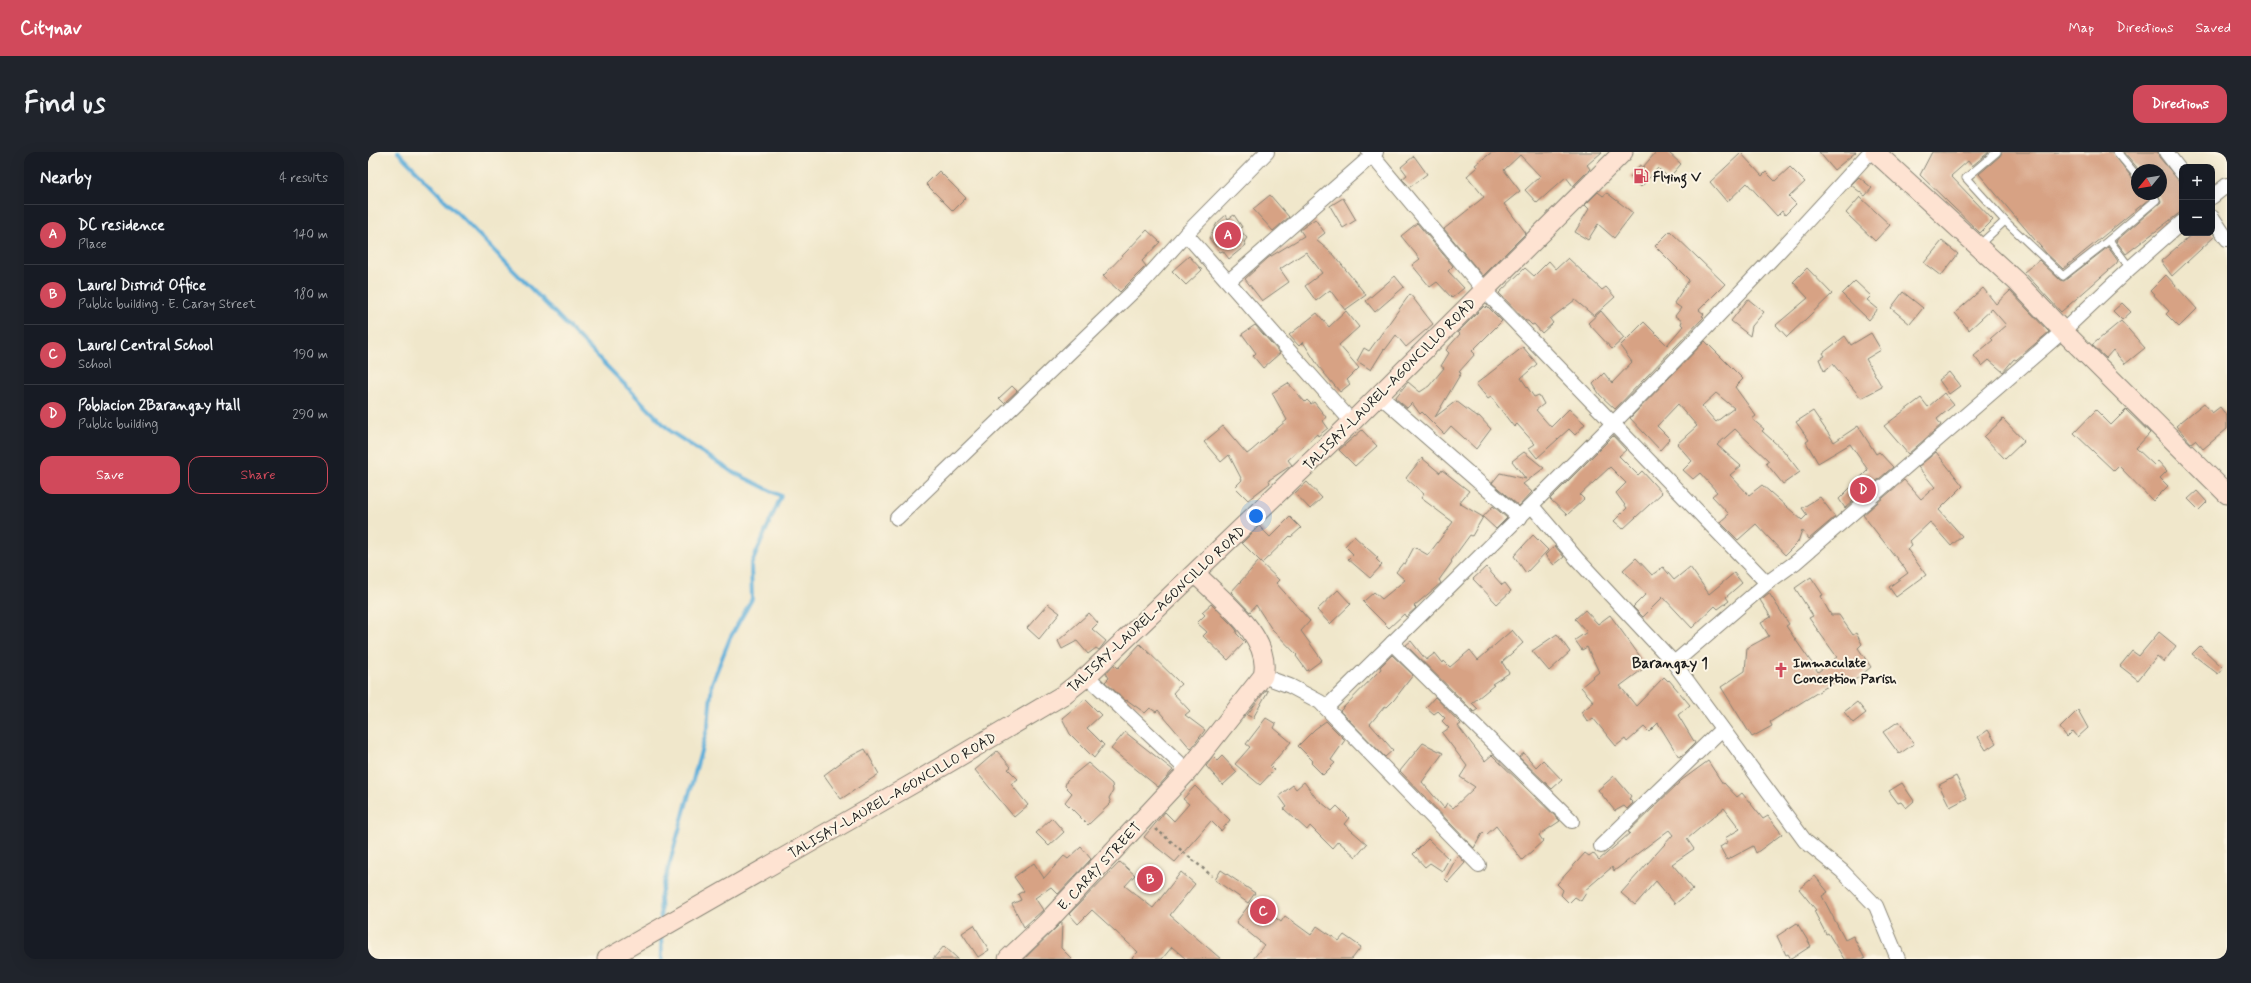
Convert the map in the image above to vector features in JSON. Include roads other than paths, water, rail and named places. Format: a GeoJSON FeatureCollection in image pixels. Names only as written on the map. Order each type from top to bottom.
{"type":"FeatureCollection","features":[{"type":"Feature","properties":{"kind":"main road","name":"TALISAY-LAUREL-AGONCILLO ROAD"},"geometry":{"type":"LineString","coordinates":[[607,959],[1063,695],[1087,676],[1196,574],[1380,395],[1623,152]]}},
{"type":"Feature","properties":{"kind":"main road"},"geometry":{"type":"LineString","coordinates":[[1875,152],[2017,282],[2063,332],[2227,494]]}},
{"type":"Feature","properties":{"kind":"main road"},"geometry":{"type":"LineString","coordinates":[[1196,574],[1253,631],[1264,658],[1265,666],[1263,676]]}},
{"type":"Feature","properties":{"kind":"main road","name":"E. CARAY STREET"},"geometry":{"type":"LineString","coordinates":[[1008,959],[1046,923],[1144,819],[1188,770],[1263,676]]}},
{"type":"Feature","properties":{"kind":"street"},"geometry":{"type":"LineString","coordinates":[[897,518],[1143,282],[1186,234],[1267,152]]}},
{"type":"Feature","properties":{"kind":"street"},"geometry":{"type":"LineString","coordinates":[[1326,708],[1520,518],[1613,424],[1778,255],[1870,152]]}},
{"type":"Feature","properties":{"kind":"street"},"geometry":{"type":"LineString","coordinates":[[2166,152],[2179,170]]}},
{"type":"Feature","properties":{"kind":"street"},"geometry":{"type":"LineString","coordinates":[[1229,281],[1372,153],[1484,290],[1767,583]]}},
{"type":"Feature","properties":{"kind":"street"},"geometry":{"type":"LineString","coordinates":[[2215,195],[2227,185]]}},
{"type":"Feature","properties":{"kind":"street"},"geometry":{"type":"LineString","coordinates":[[2215,221],[2227,239]]}},
{"type":"Feature","properties":{"kind":"street"},"geometry":{"type":"LineString","coordinates":[[1674,663],[1767,583],[1796,562],[2063,332],[2130,268],[2179,225]]}},
{"type":"Feature","properties":{"kind":"street"},"geometry":{"type":"LineString","coordinates":[[1186,234],[1352,422]]}},
{"type":"Feature","properties":{"kind":"street"},"geometry":{"type":"LineString","coordinates":[[1380,395],[1520,518]]}},
{"type":"Feature","properties":{"kind":"street"},"geometry":{"type":"LineString","coordinates":[[1532,506],[1577,558],[1674,663],[1805,841],[1842,871],[1876,906],[1898,959]]}},
{"type":"Feature","properties":{"kind":"street"},"geometry":{"type":"LineString","coordinates":[[1392,643],[1572,821]]}},
{"type":"Feature","properties":{"kind":"street"},"geometry":{"type":"LineString","coordinates":[[1087,676],[1188,770]]}},
{"type":"Feature","properties":{"kind":"street"},"geometry":{"type":"LineString","coordinates":[[1263,676],[1290,686],[1320,702],[1479,865]]}},
{"type":"Feature","properties":{"kind":"street"},"geometry":{"type":"LineString","coordinates":[[1601,846],[1722,729]]}},
{"type":"Feature","properties":{"kind":"lane"},"geometry":{"type":"LineString","coordinates":[[1997,152],[1966,178],[2005,221],[2063,276],[2109,240],[2156,200]]}},
{"type":"Feature","properties":{"kind":"lane"},"geometry":{"type":"LineString","coordinates":[[2117,152],[2131,169]]}},
{"type":"Feature","properties":{"kind":"lane"},"geometry":{"type":"LineString","coordinates":[[1978,246],[2005,221]]}},
{"type":"Feature","properties":{"kind":"lane"},"geometry":{"type":"LineString","coordinates":[[2109,240],[2130,268]]}},
{"type":"Feature","properties":{"kind":"waterway"},"geometry":{"type":"LineString","coordinates":[[398,152],[671,432],[731,471],[781,496],[751,565],[752,599],[730,638],[712,683],[708,726],[660,898],[661,923]]}},
{"type":"Feature","properties":{"kind":"waterway"},"geometry":{"type":"LineString","coordinates":[[661,933],[662,959]]}},
{"type":"Feature","properties":{"kind":"place","name":"Flying V"},"geometry":{"type":"Point","coordinates":[1641,176]}},
{"type":"Feature","properties":{"kind":"place","name":"DC residence"},"geometry":{"type":"Point","coordinates":[1228,235]}},
{"type":"Feature","properties":{"kind":"place","name":"Poblacion 2Barangay Hall"},"geometry":{"type":"Point","coordinates":[1863,490]}},
{"type":"Feature","properties":{"kind":"place","name":"Immaculate Conception Parish"},"geometry":{"type":"Point","coordinates":[1781,670]}},
{"type":"Feature","properties":{"kind":"place","name":"Laurel District Office"},"geometry":{"type":"Point","coordinates":[1150,879]}},
{"type":"Feature","properties":{"kind":"place","name":"Laurel Central School"},"geometry":{"type":"Point","coordinates":[1263,911]}},
{"type":"Feature","properties":{"kind":"district","name":"Barangay 1"},"geometry":{"type":"Point","coordinates":[1670,663]}}]}
